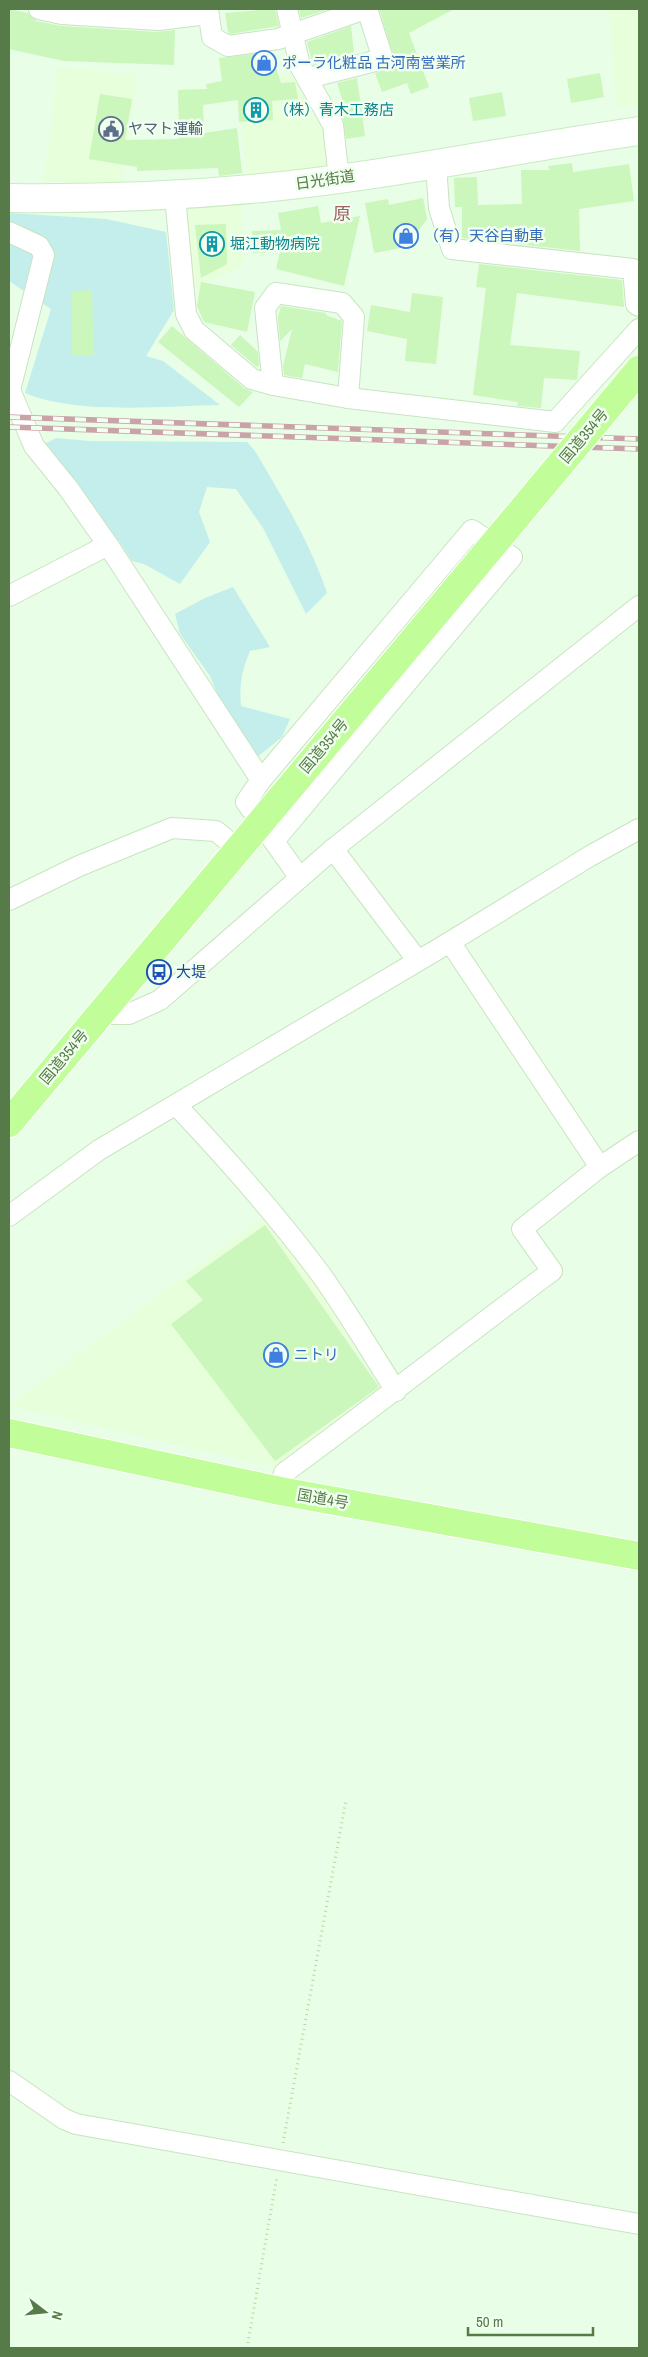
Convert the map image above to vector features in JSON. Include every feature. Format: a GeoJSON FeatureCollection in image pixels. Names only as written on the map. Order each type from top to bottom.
{"type":"FeatureCollection","features":[{"type":"Feature","properties":{"kind":"highway","name":"国道354号"},"geometry":{"type":"LineString","coordinates":[[9,1123],[238,849],[267,832],[477,564],[639,370]]}},
{"type":"Feature","properties":{"kind":"highway","name":"国道4号"},"geometry":{"type":"LineString","coordinates":[[9,1433],[280,1491],[639,1556]]}},
{"type":"Feature","properties":{"kind":"main road","name":"日光街道"},"geometry":{"type":"LineString","coordinates":[[9,198],[176,196],[339,179],[639,131]]}},
{"type":"Feature","properties":{"kind":"street"},"geometry":{"type":"LineString","coordinates":[[38,9],[62,14],[158,20],[208,11],[212,37],[228,46],[278,39],[366,9],[383,59],[308,78]]}},
{"type":"Feature","properties":{"kind":"street"},"geometry":{"type":"LineString","coordinates":[[287,9],[300,66],[333,125],[339,179]]}},
{"type":"Feature","properties":{"kind":"street"},"geometry":{"type":"LineString","coordinates":[[436,164],[439,208],[452,249],[633,268],[636,304],[639,306]]}},
{"type":"Feature","properties":{"kind":"street"},"geometry":{"type":"LineString","coordinates":[[176,196],[186,314],[194,330],[252,379],[273,385],[348,398],[555,422],[639,329]]}},
{"type":"Feature","properties":{"kind":"street"},"geometry":{"type":"LineString","coordinates":[[9,232],[39,246],[44,255],[10,390],[34,446],[68,488],[108,545],[261,780]]}},
{"type":"Feature","properties":{"kind":"street"},"geometry":{"type":"LineString","coordinates":[[273,385],[273,364],[267,336],[265,308],[276,293],[342,303],[354,317],[348,398]]}},
{"type":"Feature","properties":{"kind":"street"},"geometry":{"type":"LineString","coordinates":[[613,359],[639,386]]}},
{"type":"Feature","properties":{"kind":"street"},"geometry":{"type":"LineString","coordinates":[[267,832],[512,558],[472,530],[261,780],[246,802],[267,832],[300,878]]}},
{"type":"Feature","properties":{"kind":"street"},"geometry":{"type":"LineString","coordinates":[[9,596],[108,545]]}},
{"type":"Feature","properties":{"kind":"street"},"geometry":{"type":"LineString","coordinates":[[100,1014],[129,1014],[160,1000],[333,850],[639,606]]}},
{"type":"Feature","properties":{"kind":"street"},"geometry":{"type":"LineString","coordinates":[[9,900],[79,866],[172,828],[216,831],[238,849]]}},
{"type":"Feature","properties":{"kind":"street"},"geometry":{"type":"LineString","coordinates":[[9,1216],[99,1150],[450,942],[590,856],[639,829]]}},
{"type":"Feature","properties":{"kind":"street"},"geometry":{"type":"LineString","coordinates":[[333,850],[418,961]]}},
{"type":"Feature","properties":{"kind":"street"},"geometry":{"type":"LineString","coordinates":[[450,942],[600,1167]]}},
{"type":"Feature","properties":{"kind":"street"},"geometry":{"type":"LineString","coordinates":[[176,1105],[240,1173],[279,1220],[322,1277],[396,1391]]}},
{"type":"Feature","properties":{"kind":"street"},"geometry":{"type":"LineString","coordinates":[[280,1491],[284,1473],[396,1391],[552,1271],[522,1229],[600,1167],[639,1140]]}},
{"type":"Feature","properties":{"kind":"street"},"geometry":{"type":"LineString","coordinates":[[9,2081],[64,2119],[76,2124],[639,2224]]}},
{"type":"Feature","properties":{"kind":"path"},"geometry":{"type":"LineString","coordinates":[[247,2348],[346,1800]]}},
{"type":"Feature","properties":{"kind":"shaded area"},"geometry":{"type":"Polygon","coordinates":[[[609,9],[639,9],[639,104],[616,108],[609,9]]]}},
{"type":"Feature","properties":{"kind":"shaded area"},"geometry":{"type":"Polygon","coordinates":[[[58,67],[137,75],[122,186],[44,181],[58,67]]]}},
{"type":"Feature","properties":{"kind":"shaded area"},"geometry":{"type":"Polygon","coordinates":[[[293,73],[324,124],[326,166],[248,175],[234,81],[293,73]]]}},
{"type":"Feature","properties":{"kind":"shaded area"},"geometry":{"type":"Polygon","coordinates":[[[240,203],[244,265],[192,290],[187,207],[240,203]]]}},
{"type":"Feature","properties":{"kind":"shaded area"},"geometry":{"type":"Polygon","coordinates":[[[9,213],[106,219],[166,232],[174,310],[146,356],[163,361],[220,405],[94,407],[46,400],[25,393],[51,309],[9,281],[9,213]]]}},
{"type":"Feature","properties":{"kind":"shaded area"},"geometry":{"type":"Polygon","coordinates":[[[56,438],[90,441],[247,442],[255,451],[295,520],[327,593],[306,614],[263,528],[236,489],[207,487],[199,512],[210,542],[180,584],[144,564],[132,561],[119,541],[104,530],[65,467],[52,458],[41,446],[56,438]]]}},
{"type":"Feature","properties":{"kind":"shaded area"},"geometry":{"type":"Polygon","coordinates":[[[233,587],[270,647],[250,651],[242,678],[240,691],[241,706],[290,719],[282,737],[255,759],[220,700],[210,676],[180,634],[175,614],[205,598],[233,587]]]}},
{"type":"Feature","properties":{"kind":"shaded area"},"geometry":{"type":"Polygon","coordinates":[[[266,1215],[388,1387],[276,1467],[9,1406],[266,1215]]]}},
{"type":"Feature","properties":{"kind":"building"},"geometry":{"type":"Polygon","coordinates":[[[9,9],[28,13],[36,21],[61,26],[157,32],[175,30],[174,65],[64,61],[9,49],[9,9]]]}},
{"type":"Feature","properties":{"kind":"building"},"geometry":{"type":"Polygon","coordinates":[[[275,9],[279,26],[230,34],[228,32],[225,13],[275,9]]]}},
{"type":"Feature","properties":{"kind":"building"},"geometry":{"type":"Polygon","coordinates":[[[299,9],[329,9],[301,18],[299,9]]]}},
{"type":"Feature","properties":{"kind":"building"},"geometry":{"type":"Polygon","coordinates":[[[379,9],[454,9],[409,33],[429,87],[411,94],[407,83],[382,92],[375,73],[391,68],[395,61],[379,9]]]}},
{"type":"Feature","properties":{"kind":"building"},"geometry":{"type":"Polygon","coordinates":[[[351,26],[354,54],[313,65],[307,42],[351,26]]]}},
{"type":"Feature","properties":{"kind":"building"},"geometry":{"type":"Polygon","coordinates":[[[271,52],[281,83],[295,82],[298,99],[272,101],[273,120],[239,122],[238,100],[203,105],[204,133],[237,128],[242,173],[219,176],[218,168],[137,171],[137,167],[89,159],[100,94],[132,99],[125,140],[179,139],[178,90],[207,89],[206,84],[222,81],[219,58],[271,52]]]}},
{"type":"Feature","properties":{"kind":"building"},"geometry":{"type":"Polygon","coordinates":[[[600,73],[604,97],[571,103],[567,79],[600,73]]]}},
{"type":"Feature","properties":{"kind":"building"},"geometry":{"type":"Polygon","coordinates":[[[357,78],[365,136],[346,139],[341,106],[344,105],[337,83],[357,78]]]}},
{"type":"Feature","properties":{"kind":"building"},"geometry":{"type":"Polygon","coordinates":[[[502,92],[506,116],[473,121],[469,98],[502,92]]]}},
{"type":"Feature","properties":{"kind":"building"},"geometry":{"type":"Polygon","coordinates":[[[572,163],[573,172],[629,164],[634,201],[579,209],[580,251],[462,238],[462,207],[455,207],[454,178],[477,177],[478,205],[522,204],[521,170],[549,170],[548,166],[572,163]]]}},
{"type":"Feature","properties":{"kind":"building"},"geometry":{"type":"Polygon","coordinates":[[[423,198],[427,219],[406,247],[374,253],[365,203],[388,199],[389,205],[423,198]]]}},
{"type":"Feature","properties":{"kind":"building"},"geometry":{"type":"Polygon","coordinates":[[[318,206],[321,223],[360,216],[344,286],[276,269],[280,252],[253,253],[252,231],[281,230],[278,213],[318,206]]]}},
{"type":"Feature","properties":{"kind":"building","name":"堀江動物病院"},"geometry":{"type":"Polygon","coordinates":[[[226,224],[227,264],[201,278],[195,225],[226,224]]]}},
{"type":"Feature","properties":{"kind":"building"},"geometry":{"type":"Polygon","coordinates":[[[479,264],[622,280],[624,307],[517,293],[510,345],[580,351],[577,380],[544,378],[541,408],[517,406],[518,402],[473,395],[486,288],[476,287],[479,264]]]}},
{"type":"Feature","properties":{"kind":"building"},"geometry":{"type":"Polygon","coordinates":[[[201,282],[255,292],[247,332],[204,322],[197,306],[201,282]]]}},
{"type":"Feature","properties":{"kind":"building"},"geometry":{"type":"Polygon","coordinates":[[[92,290],[94,355],[72,355],[71,291],[92,290]]]}},
{"type":"Feature","properties":{"kind":"building"},"geometry":{"type":"Polygon","coordinates":[[[412,293],[443,297],[436,364],[405,361],[407,339],[367,331],[371,305],[410,312],[412,293]]]}},
{"type":"Feature","properties":{"kind":"building"},"geometry":{"type":"Polygon","coordinates":[[[281,306],[326,313],[326,315],[342,321],[338,372],[305,364],[302,378],[284,375],[283,366],[292,329],[280,341],[278,317],[281,306]]]}},
{"type":"Feature","properties":{"kind":"building"},"geometry":{"type":"Polygon","coordinates":[[[172,326],[244,388],[253,392],[239,407],[158,342],[172,326]]]}},
{"type":"Feature","properties":{"kind":"building"},"geometry":{"type":"Polygon","coordinates":[[[240,335],[258,352],[259,365],[257,367],[231,345],[240,335]]]}},
{"type":"Feature","properties":{"kind":"building","name":"ニトリ"},"geometry":{"type":"Polygon","coordinates":[[[265,1225],[379,1387],[275,1461],[171,1324],[203,1300],[186,1281],[265,1225]]]}},
{"type":"Feature","properties":{"kind":"railway"},"geometry":{"type":"LineString","coordinates":[[9,417],[639,439]]}},
{"type":"Feature","properties":{"kind":"railway"},"geometry":{"type":"LineString","coordinates":[[9,427],[639,449]]}},
{"type":"Feature","properties":{"kind":"place","name":"ポーラ化粧品 古河南営業所"},"geometry":{"type":"Point","coordinates":[264,63]}},
{"type":"Feature","properties":{"kind":"place","name":"（株）青木工務店"},"geometry":{"type":"Point","coordinates":[256,110]}},
{"type":"Feature","properties":{"kind":"place","name":"ヤマト運輸"},"geometry":{"type":"Point","coordinates":[111,129]}},
{"type":"Feature","properties":{"kind":"place","name":"（有）天谷自動車"},"geometry":{"type":"Point","coordinates":[406,236]}},
{"type":"Feature","properties":{"kind":"place","name":"堀江動物病院"},"geometry":{"type":"Point","coordinates":[212,244]}},
{"type":"Feature","properties":{"kind":"place","name":"大堤"},"geometry":{"type":"Point","coordinates":[159,972]}},
{"type":"Feature","properties":{"kind":"place","name":"ニトリ"},"geometry":{"type":"Point","coordinates":[276,1355]}},
{"type":"Feature","properties":{"kind":"district","name":"原"},"geometry":{"type":"Point","coordinates":[342,214]}}]}
